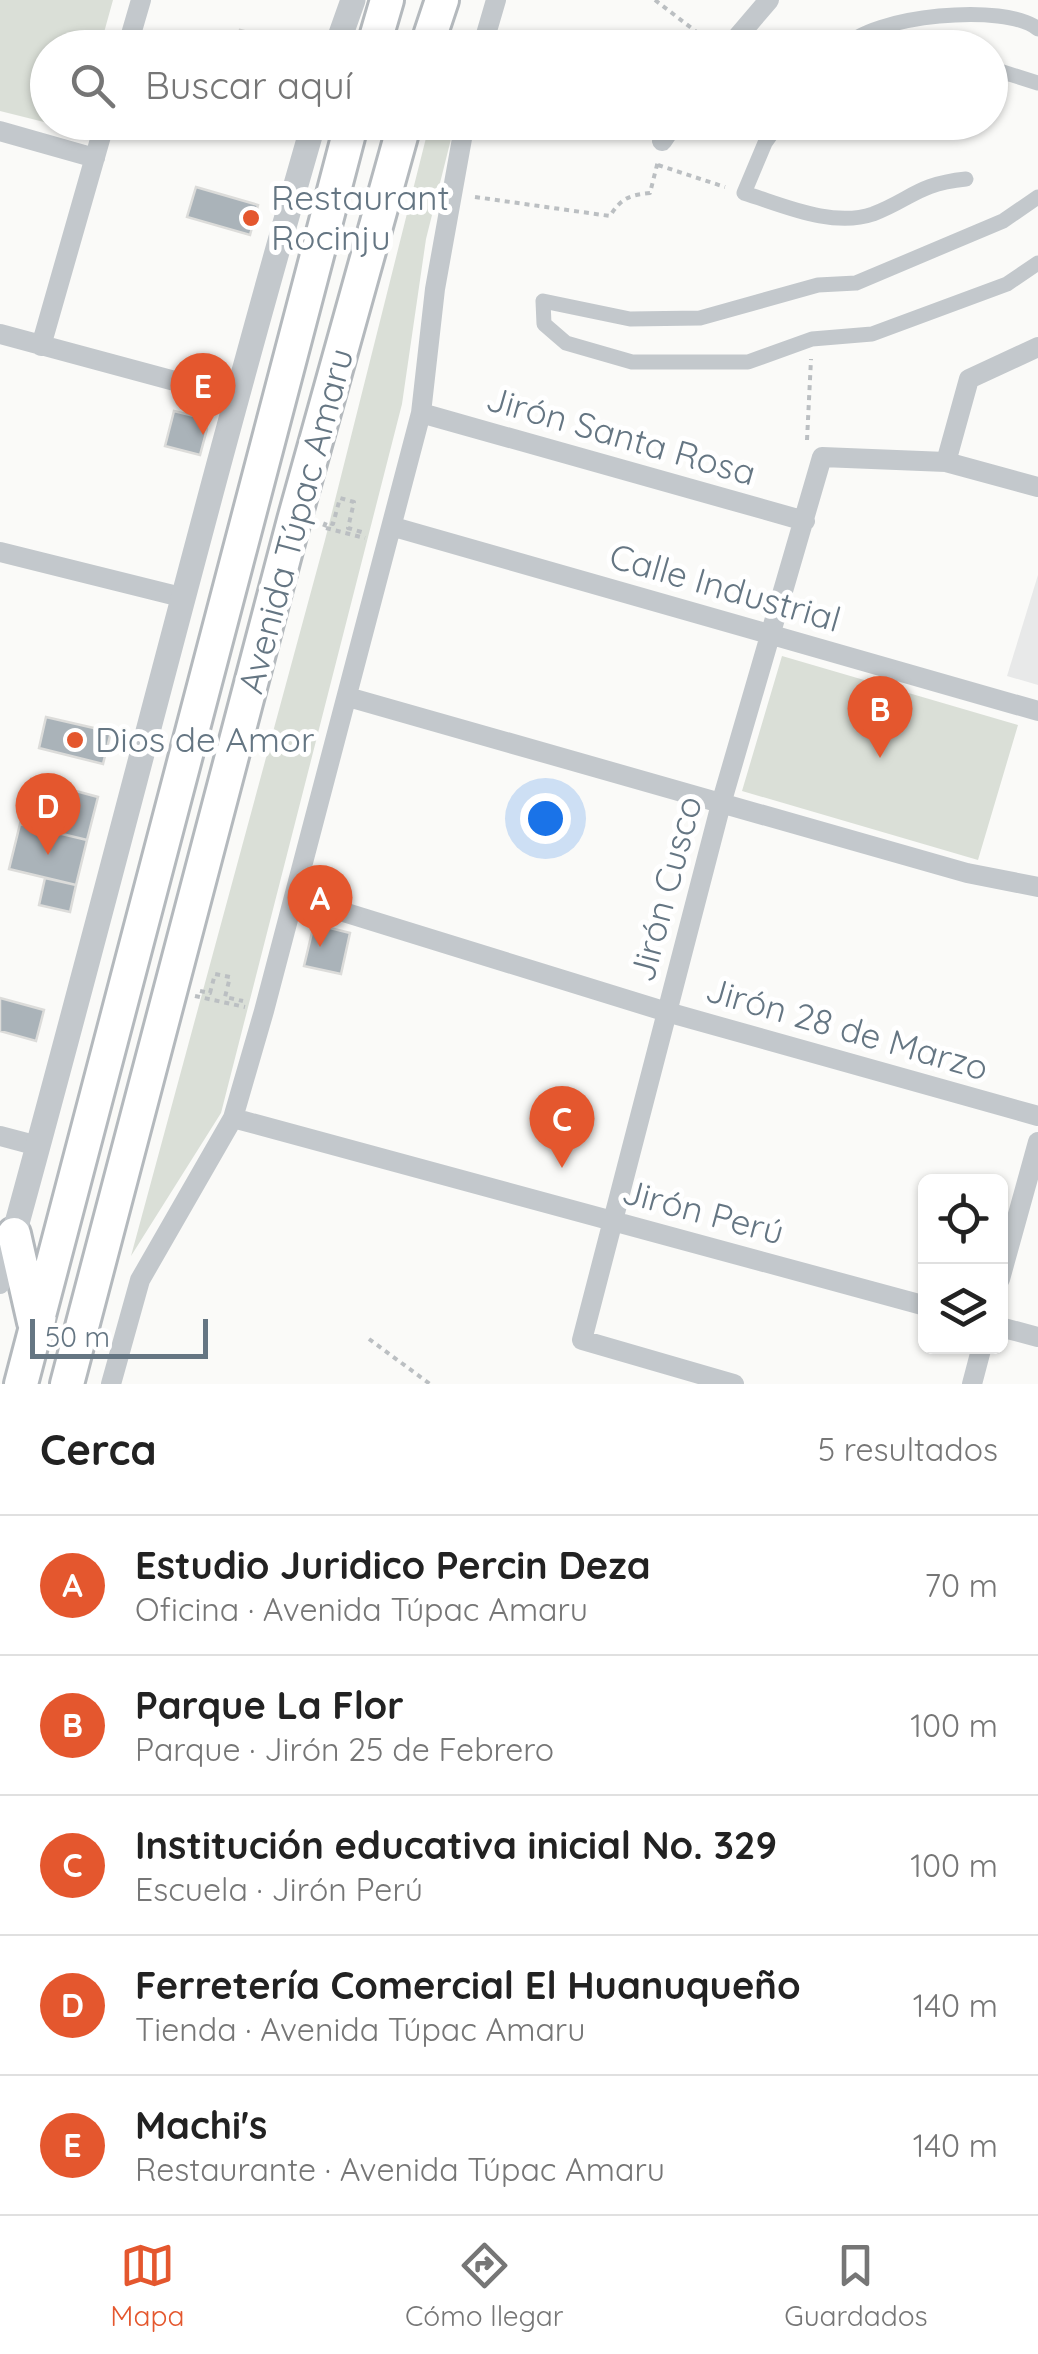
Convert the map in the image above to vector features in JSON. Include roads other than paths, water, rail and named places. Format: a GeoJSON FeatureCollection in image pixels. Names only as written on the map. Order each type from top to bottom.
{"type":"FeatureCollection","features":[{"type":"Feature","properties":{"kind":"highway"},"geometry":{"type":"LineString","coordinates":[[378,30],[387,0]]}},
{"type":"Feature","properties":{"kind":"highway"},"geometry":{"type":"LineString","coordinates":[[432,30],[442,0]]}},
{"type":"Feature","properties":{"kind":"highway","name":"Avenida Túpac Amaru"},"geometry":{"type":"LineString","coordinates":[[21,1384],[347,140]]}},
{"type":"Feature","properties":{"kind":"highway","name":"Avenida Túpac Amaru"},"geometry":{"type":"LineString","coordinates":[[67,1384],[299,502],[400,140]]}},
{"type":"Feature","properties":{"kind":"highway"},"geometry":{"type":"LineString","coordinates":[[14,1234],[36,1329]]}},
{"type":"Feature","properties":{"kind":"street"},"geometry":{"type":"LineString","coordinates":[[132,30],[141,0]]}},
{"type":"Feature","properties":{"kind":"street"},"geometry":{"type":"LineString","coordinates":[[342,30],[352,0]]}},
{"type":"Feature","properties":{"kind":"street"},"geometry":{"type":"LineString","coordinates":[[487,30],[496,0]]}},
{"type":"Feature","properties":{"kind":"street"},"geometry":{"type":"LineString","coordinates":[[743,30],[769,0]]}},
{"type":"Feature","properties":{"kind":"street"},"geometry":{"type":"LineString","coordinates":[[881,30],[938,16],[993,14],[1029,22],[1038,29]]}},
{"type":"Feature","properties":{"kind":"street"},"geometry":{"type":"LineString","coordinates":[[1008,74],[1038,83]]}},
{"type":"Feature","properties":{"kind":"street"},"geometry":{"type":"LineString","coordinates":[[0,131],[30,140]]}},
{"type":"Feature","properties":{"kind":"street"},"geometry":{"type":"LineString","coordinates":[[32,140],[95,158]]}},
{"type":"Feature","properties":{"kind":"street"},"geometry":{"type":"LineString","coordinates":[[41,346],[100,140]]}},
{"type":"Feature","properties":{"kind":"street"},"geometry":{"type":"LineString","coordinates":[[0,1284],[185,598],[234,397],[309,140]]}},
{"type":"Feature","properties":{"kind":"street"},"geometry":{"type":"LineString","coordinates":[[112,1384],[140,1280],[233,1118],[394,527],[420,414],[462,140]]}},
{"type":"Feature","properties":{"kind":"street"},"geometry":{"type":"LineString","coordinates":[[767,140],[744,192],[814,214],[841,218],[872,214],[920,187],[966,179]]}},
{"type":"Feature","properties":{"kind":"street"},"geometry":{"type":"LineString","coordinates":[[1038,197],[1003,221],[856,283],[818,285],[700,318],[630,320],[543,301],[544,324],[566,344],[632,362],[748,362],[812,340],[872,334],[1006,284],[1038,263]]}},
{"type":"Feature","properties":{"kind":"street"},"geometry":{"type":"LineString","coordinates":[[0,334],[234,397]]}},
{"type":"Feature","properties":{"kind":"street"},"geometry":{"type":"LineString","coordinates":[[1038,347],[970,379],[946,462],[1038,487]]}},
{"type":"Feature","properties":{"kind":"street","name":"Jirón Santa Rosa"},"geometry":{"type":"LineString","coordinates":[[420,414],[804,522]]}},
{"type":"Feature","properties":{"kind":"street","name":"Jirón Cusco"},"geometry":{"type":"LineString","coordinates":[[734,1384],[582,1340],[721,804],[822,457],[946,462]]}},
{"type":"Feature","properties":{"kind":"street","name":"Calle Industrial"},"geometry":{"type":"LineString","coordinates":[[394,527],[1038,711]]}},
{"type":"Feature","properties":{"kind":"street"},"geometry":{"type":"LineString","coordinates":[[0,552],[185,598]]}},
{"type":"Feature","properties":{"kind":"street"},"geometry":{"type":"LineString","coordinates":[[348,697],[968,873],[1038,887]]}},
{"type":"Feature","properties":{"kind":"street","name":"Jirón 28 de Marzo"},"geometry":{"type":"LineString","coordinates":[[295,897],[667,1012],[1038,1116]]}},
{"type":"Feature","properties":{"kind":"street","name":"Jirón Perú"},"geometry":{"type":"LineString","coordinates":[[233,1118],[918,1304]]}},
{"type":"Feature","properties":{"kind":"street"},"geometry":{"type":"LineString","coordinates":[[0,1136],[38,1146]]}},
{"type":"Feature","properties":{"kind":"street"},"geometry":{"type":"LineString","coordinates":[[1004,1264],[1038,1142]]}},
{"type":"Feature","properties":{"kind":"street"},"geometry":{"type":"LineString","coordinates":[[1008,1329],[1038,1337]]}},
{"type":"Feature","properties":{"kind":"street"},"geometry":{"type":"LineString","coordinates":[[972,1384],[980,1354]]}},
{"type":"Feature","properties":{"kind":"place","name":"Restaurant Rocinju"},"geometry":{"type":"Point","coordinates":[251,218]}},
{"type":"Feature","properties":{"kind":"place","name":"Machi's"},"geometry":{"type":"Point","coordinates":[203,435]}},
{"type":"Feature","properties":{"kind":"place","name":"Dios de Amor"},"geometry":{"type":"Point","coordinates":[75,740]}},
{"type":"Feature","properties":{"kind":"place","name":"Parque La Flor"},"geometry":{"type":"Point","coordinates":[880,758]}},
{"type":"Feature","properties":{"kind":"place","name":"Ferretería Comercial El Huanuqueño"},"geometry":{"type":"Point","coordinates":[48,855]}},
{"type":"Feature","properties":{"kind":"place","name":"Estudio Juridico Percin Deza"},"geometry":{"type":"Point","coordinates":[320,947]}},
{"type":"Feature","properties":{"kind":"place","name":"Institución educativa inicial No. 329"},"geometry":{"type":"Point","coordinates":[562,1168]}}]}
